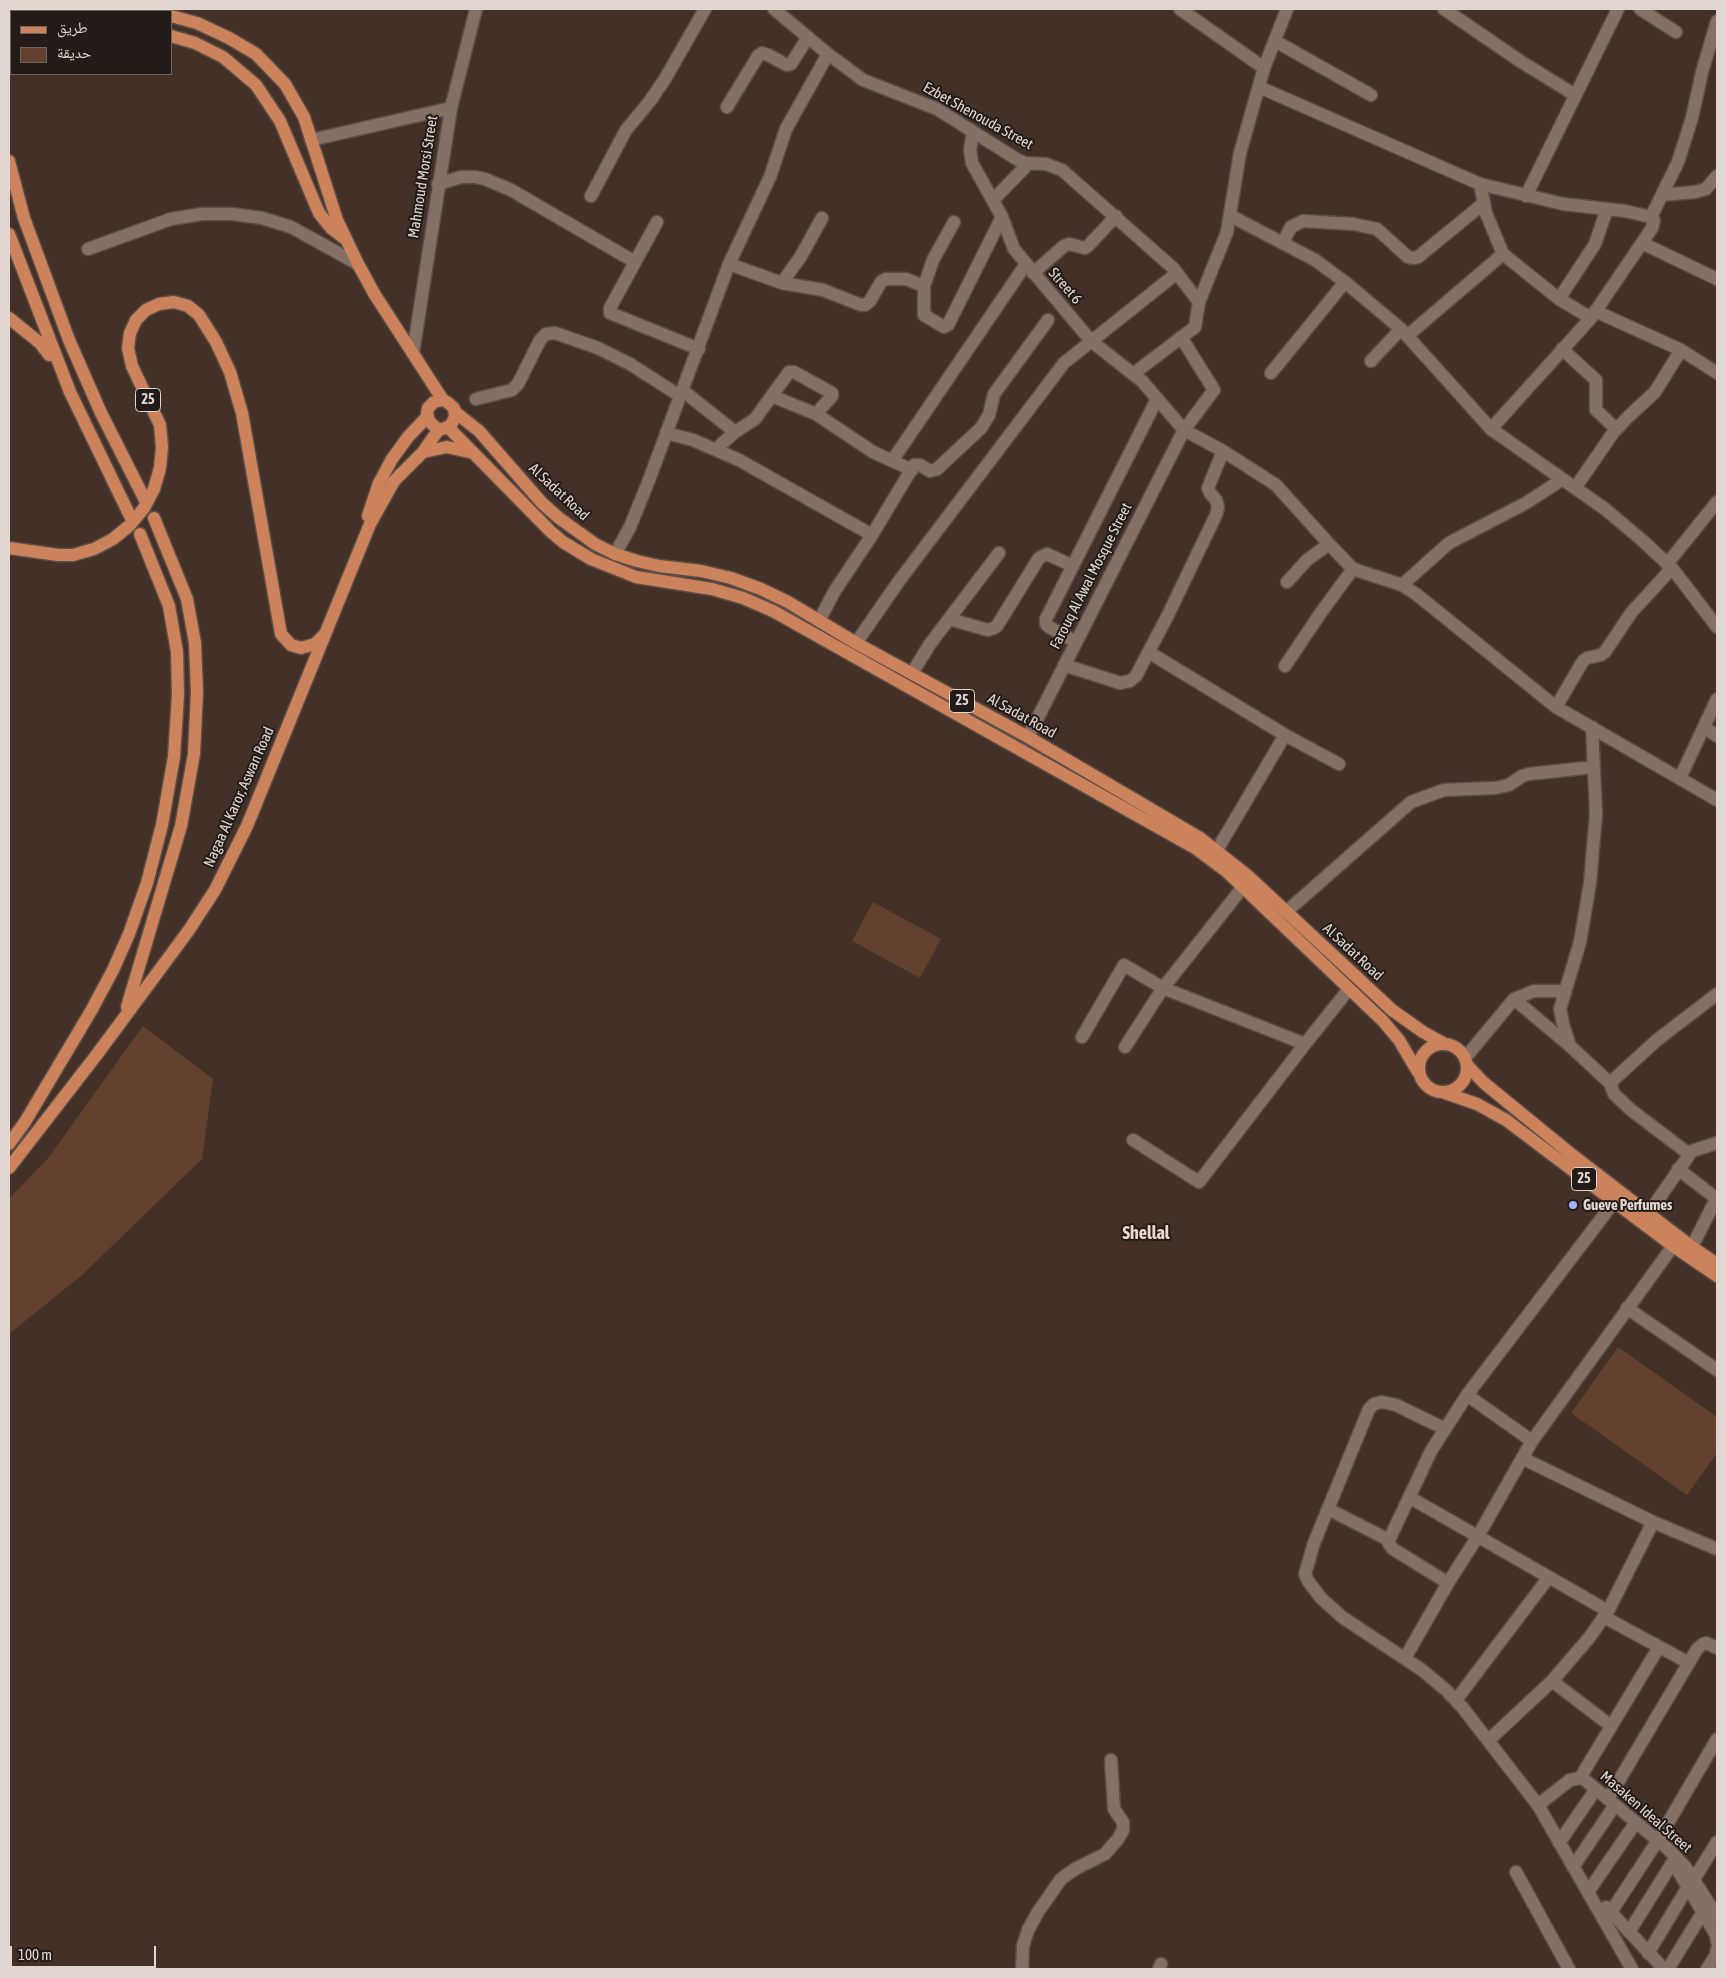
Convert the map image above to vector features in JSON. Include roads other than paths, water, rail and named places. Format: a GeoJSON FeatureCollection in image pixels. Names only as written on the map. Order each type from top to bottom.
{"type":"FeatureCollection","features":[{"type":"Feature","properties":{"kind":"main road"},"geometry":{"type":"LineString","coordinates":[[172,16],[197,23],[229,38],[266,63],[293,95],[304,117],[337,220],[358,264],[375,295],[443,400],[451,404],[455,412],[454,421],[443,428],[431,425],[427,417],[428,408],[438,400],[443,400]]}},
{"type":"Feature","properties":{"kind":"main road"},"geometry":{"type":"LineString","coordinates":[[172,36],[195,43],[222,57],[256,85],[280,121],[319,213],[331,228],[346,239]]}},
{"type":"Feature","properties":{"kind":"main road"},"geometry":{"type":"LineString","coordinates":[[9,161],[24,218],[85,377],[145,500]]}},
{"type":"Feature","properties":{"kind":"main road"},"geometry":{"type":"LineString","coordinates":[[9,234],[60,369],[86,428],[130,516]]}},
{"type":"Feature","properties":{"kind":"main road","name":"25"},"geometry":{"type":"LineString","coordinates":[[9,548],[58,555],[73,555],[94,549],[130,525],[144,508],[154,489],[160,468],[162,447],[160,425],[132,366],[128,348],[130,333],[136,320],[146,310],[159,304],[174,302],[188,306],[199,315],[216,342],[230,372],[242,413],[281,634],[291,645],[306,648],[320,641],[328,631]]}},
{"type":"Feature","properties":{"kind":"main road"},"geometry":{"type":"LineString","coordinates":[[9,318],[40,343],[60,369]]}},
{"type":"Feature","properties":{"kind":"main road","name":"Al Sadat Road"},"geometry":{"type":"LineString","coordinates":[[455,412],[479,431],[526,487],[559,518],[595,544],[615,554],[648,564],[701,571],[732,578],[774,595],[856,643],[1028,737],[1182,826],[1217,850],[1387,1006],[1412,1025],[1445,1044]]}},
{"type":"Feature","properties":{"kind":"main road","name":"Nagaa Al Karor, Aswan Road"},"geometry":{"type":"LineString","coordinates":[[365,535],[374,495],[385,470],[408,437],[427,417]]}},
{"type":"Feature","properties":{"kind":"main road","name":"Al Sadat Road"},"geometry":{"type":"LineString","coordinates":[[443,428],[471,452],[550,531],[563,542],[591,559],[636,576],[712,590],[743,598],[773,611],[1179,837],[1211,859],[1243,887],[1391,1030],[1406,1050],[1418,1072]]}},
{"type":"Feature","properties":{"kind":"main road","name":"Nagaa Al Karor, Aswan Road"},"geometry":{"type":"LineString","coordinates":[[9,1168],[189,930],[226,869],[247,826],[328,631],[365,535],[394,481],[423,452],[443,428]]}},
{"type":"Feature","properties":{"kind":"main road"},"geometry":{"type":"LineString","coordinates":[[423,452],[447,447],[471,452]]}},
{"type":"Feature","properties":{"kind":"main road"},"geometry":{"type":"LineString","coordinates":[[124,1016],[181,826],[194,754],[197,692],[195,642],[187,599],[154,518]]}},
{"type":"Feature","properties":{"kind":"main road"},"geometry":{"type":"LineString","coordinates":[[9,1144],[91,1011],[129,934],[147,882],[162,825],[174,757],[178,695],[177,652],[168,606],[140,534]]}},
{"type":"Feature","properties":{"kind":"main road"},"geometry":{"type":"LineString","coordinates":[[1439,1044],[1457,1048],[1466,1061],[1465,1077],[1462,1083],[1452,1091],[1439,1093],[1428,1088],[1423,1083],[1418,1072],[1420,1059],[1427,1049],[1439,1044]]}},
{"type":"Feature","properties":{"kind":"main road","name":"25"},"geometry":{"type":"LineString","coordinates":[[1466,1061],[1490,1088],[1648,1214],[1717,1264]]}},
{"type":"Feature","properties":{"kind":"main road","name":"25"},"geometry":{"type":"LineString","coordinates":[[1446,1092],[1477,1104],[1506,1120],[1673,1246],[1717,1276]]}},
{"type":"Feature","properties":{"kind":"street","name":"Mahmoud Morsi Street"},"geometry":{"type":"LineString","coordinates":[[413,354],[451,108],[476,9]]}},
{"type":"Feature","properties":{"kind":"street"},"geometry":{"type":"LineString","coordinates":[[591,196],[626,130],[650,101],[705,9]]}},
{"type":"Feature","properties":{"kind":"street"},"geometry":{"type":"LineString","coordinates":[[1180,9],[1264,68]]}},
{"type":"Feature","properties":{"kind":"street"},"geometry":{"type":"LineString","coordinates":[[1133,374],[1195,327],[1199,302],[1227,232],[1240,153],[1264,68],[1288,9]]}},
{"type":"Feature","properties":{"kind":"street"},"geometry":{"type":"LineString","coordinates":[[1444,9],[1520,61],[1575,95]]}},
{"type":"Feature","properties":{"kind":"street"},"geometry":{"type":"LineString","coordinates":[[1526,196],[1618,9]]}},
{"type":"Feature","properties":{"kind":"street"},"geometry":{"type":"LineString","coordinates":[[1640,9],[1676,32]]}},
{"type":"Feature","properties":{"kind":"street","name":"Ezbet Shenouda Street"},"geometry":{"type":"LineString","coordinates":[[779,10],[828,54],[863,80],[929,104],[1018,160],[1046,164],[1062,170],[1116,216],[1177,273],[1199,302]]}},
{"type":"Feature","properties":{"kind":"street"},"geometry":{"type":"LineString","coordinates":[[1651,216],[1678,162],[1692,118],[1702,72],[1717,21]]}},
{"type":"Feature","properties":{"kind":"street"},"geometry":{"type":"LineString","coordinates":[[727,107],[758,56],[762,53],[787,65],[791,64],[808,37]]}},
{"type":"Feature","properties":{"kind":"street"},"geometry":{"type":"LineString","coordinates":[[1275,41],[1371,95]]}},
{"type":"Feature","properties":{"kind":"street"},"geometry":{"type":"LineString","coordinates":[[615,554],[630,527],[699,349],[729,264],[770,177],[786,130],[828,54]]}},
{"type":"Feature","properties":{"kind":"street"},"geometry":{"type":"LineString","coordinates":[[1259,87],[1480,184],[1563,204],[1651,216]]}},
{"type":"Feature","properties":{"kind":"street"},"geometry":{"type":"LineString","coordinates":[[311,140],[451,108]]}},
{"type":"Feature","properties":{"kind":"street","name":"Street 6"},"geometry":{"type":"LineString","coordinates":[[973,132],[970,150],[971,159],[1002,217],[1010,242],[1029,268],[1091,340],[1133,374],[1158,399],[1184,430]]}},
{"type":"Feature","properties":{"kind":"street"},"geometry":{"type":"LineString","coordinates":[[993,200],[1029,163]]}},
{"type":"Feature","properties":{"kind":"street"},"geometry":{"type":"LineString","coordinates":[[438,184],[461,177],[475,177],[497,184],[635,262]]}},
{"type":"Feature","properties":{"kind":"street"},"geometry":{"type":"LineString","coordinates":[[1662,195],[1706,189],[1717,177]]}},
{"type":"Feature","properties":{"kind":"street"},"geometry":{"type":"LineString","coordinates":[[1480,184],[1494,234],[1503,254],[1559,299],[1681,350],[1717,373]]}},
{"type":"Feature","properties":{"kind":"street"},"geometry":{"type":"LineString","coordinates":[[1283,242],[1291,227],[1303,221],[1353,224],[1376,229],[1408,257],[1414,258],[1418,257],[1484,203]]}},
{"type":"Feature","properties":{"kind":"street"},"geometry":{"type":"LineString","coordinates":[[1559,299],[1595,244],[1607,209]]}},
{"type":"Feature","properties":{"kind":"street"},"geometry":{"type":"LineString","coordinates":[[88,249],[172,219],[202,214],[232,214],[262,218],[291,227],[358,264]]}},
{"type":"Feature","properties":{"kind":"street"},"geometry":{"type":"LineString","coordinates":[[892,460],[1029,268],[1069,244],[1085,248],[1116,216]]}},
{"type":"Feature","properties":{"kind":"street"},"geometry":{"type":"LineString","coordinates":[[1231,216],[1315,260],[1345,282],[1404,332],[1491,430],[1605,509],[1670,566],[1717,627]]}},
{"type":"Feature","properties":{"kind":"street"},"geometry":{"type":"LineString","coordinates":[[1491,430],[1593,314],[1652,228],[1654,220],[1651,216]]}},
{"type":"Feature","properties":{"kind":"street"},"geometry":{"type":"LineString","coordinates":[[954,222],[933,260],[924,286],[924,315],[944,327],[947,326],[1002,217]]}},
{"type":"Feature","properties":{"kind":"street"},"geometry":{"type":"LineString","coordinates":[[782,283],[801,256],[822,218]]}},
{"type":"Feature","properties":{"kind":"street"},"geometry":{"type":"LineString","coordinates":[[657,222],[610,308],[610,313],[699,349]]}},
{"type":"Feature","properties":{"kind":"street"},"geometry":{"type":"LineString","coordinates":[[1642,243],[1717,279]]}},
{"type":"Feature","properties":{"kind":"street"},"geometry":{"type":"LineString","coordinates":[[1371,361],[1404,332],[1503,254]]}},
{"type":"Feature","properties":{"kind":"street"},"geometry":{"type":"LineString","coordinates":[[729,264],[782,283],[822,290],[861,305],[865,305],[870,301],[881,282],[886,278],[906,279],[924,286]]}},
{"type":"Feature","properties":{"kind":"street"},"geometry":{"type":"LineString","coordinates":[[856,643],[899,581],[1064,364],[1091,340],[1177,273]]}},
{"type":"Feature","properties":{"kind":"street"},"geometry":{"type":"LineString","coordinates":[[1271,373],[1345,282]]}},
{"type":"Feature","properties":{"kind":"street"},"geometry":{"type":"LineString","coordinates":[[820,621],[834,592],[916,464],[930,470],[937,469],[982,428],[994,394],[1048,320]]}},
{"type":"Feature","properties":{"kind":"street"},"geometry":{"type":"LineString","coordinates":[[476,399],[512,390],[518,384],[540,340],[546,334],[555,334],[598,348],[630,364],[681,393],[735,432]]}},
{"type":"Feature","properties":{"kind":"street","name":"Farouq Al Awal Mosque Street"},"geometry":{"type":"LineString","coordinates":[[1028,737],[1184,430],[1212,394],[1214,388],[1181,337]]}},
{"type":"Feature","properties":{"kind":"street"},"geometry":{"type":"LineString","coordinates":[[1562,349],[1596,380],[1596,410],[1616,430]]}},
{"type":"Feature","properties":{"kind":"street"},"geometry":{"type":"LineString","coordinates":[[1575,488],[1616,430],[1655,392],[1681,350]]}},
{"type":"Feature","properties":{"kind":"street"},"geometry":{"type":"LineString","coordinates":[[716,449],[735,432],[755,419],[786,375],[794,372],[832,393],[832,396],[816,414]]}},
{"type":"Feature","properties":{"kind":"street"},"geometry":{"type":"LineString","coordinates":[[772,396],[816,414],[873,452],[912,470]]}},
{"type":"Feature","properties":{"kind":"street"},"geometry":{"type":"LineString","coordinates":[[1076,642],[1049,627],[1046,624],[1046,619],[1158,399]]}},
{"type":"Feature","properties":{"kind":"street"},"geometry":{"type":"LineString","coordinates":[[1184,430],[1223,450],[1276,485],[1353,570],[1402,584],[1556,707],[1717,800]]}},
{"type":"Feature","properties":{"kind":"street"},"geometry":{"type":"LineString","coordinates":[[666,433],[693,440],[716,449],[757,469],[872,535]]}},
{"type":"Feature","properties":{"kind":"street"},"geometry":{"type":"LineString","coordinates":[[1064,665],[1126,684],[1136,676],[1150,653],[1216,515],[1218,507],[1216,500],[1208,488],[1223,450]]}},
{"type":"Feature","properties":{"kind":"street"},"geometry":{"type":"LineString","coordinates":[[1402,584],[1449,543],[1526,503],[1563,479]]}},
{"type":"Feature","properties":{"kind":"street"},"geometry":{"type":"LineString","coordinates":[[1556,707],[1583,661],[1605,652],[1631,613],[1670,566],[1717,502]]}},
{"type":"Feature","properties":{"kind":"street"},"geometry":{"type":"LineString","coordinates":[[1287,582],[1307,560],[1329,544]]}},
{"type":"Feature","properties":{"kind":"street"},"geometry":{"type":"LineString","coordinates":[[912,673],[949,619],[999,553]]}},
{"type":"Feature","properties":{"kind":"street"},"geometry":{"type":"LineString","coordinates":[[949,619],[988,630],[994,628],[1041,556],[1047,554],[1073,566]]}},
{"type":"Feature","properties":{"kind":"street"},"geometry":{"type":"LineString","coordinates":[[1285,666],[1322,611],[1353,570]]}},
{"type":"Feature","properties":{"kind":"street"},"geometry":{"type":"LineString","coordinates":[[1150,653],[1285,735],[1339,764]]}},
{"type":"Feature","properties":{"kind":"street"},"geometry":{"type":"LineString","coordinates":[[1680,778],[1717,699]]}},
{"type":"Feature","properties":{"kind":"street"},"geometry":{"type":"LineString","coordinates":[[1570,1046],[1560,1009],[1580,942],[1586,914],[1596,814],[1592,727]]}},
{"type":"Feature","properties":{"kind":"street"},"geometry":{"type":"LineString","coordinates":[[1704,727],[1717,736]]}},
{"type":"Feature","properties":{"kind":"street"},"geometry":{"type":"LineString","coordinates":[[1217,850],[1285,735]]}},
{"type":"Feature","properties":{"kind":"street"},"geometry":{"type":"LineString","coordinates":[[1286,912],[1411,802],[1444,790],[1509,785],[1522,776],[1529,774],[1594,767]]}},
{"type":"Feature","properties":{"kind":"street"},"geometry":{"type":"LineString","coordinates":[[1125,1047],[1163,988],[1243,887]]}},
{"type":"Feature","properties":{"kind":"street"},"geometry":{"type":"LineString","coordinates":[[1082,1038],[1124,965],[1163,988],[1305,1044]]}},
{"type":"Feature","properties":{"kind":"street"},"geometry":{"type":"LineString","coordinates":[[1133,1140],[1199,1182],[1349,989]]}},
{"type":"Feature","properties":{"kind":"street"},"geometry":{"type":"LineString","coordinates":[[1466,1061],[1514,999],[1534,991],[1565,991]]}},
{"type":"Feature","properties":{"kind":"street"},"geometry":{"type":"LineString","coordinates":[[1610,1083],[1657,1040],[1717,994]]}},
{"type":"Feature","properties":{"kind":"street"},"geometry":{"type":"LineString","coordinates":[[1514,999],[1570,1046],[1610,1083],[1614,1094],[1631,1110],[1689,1154]]}},
{"type":"Feature","properties":{"kind":"street"},"geometry":{"type":"LineString","coordinates":[[1648,1214],[1689,1154],[1700,1147],[1717,1143]]}},
{"type":"Feature","properties":{"kind":"street"},"geometry":{"type":"LineString","coordinates":[[1678,1169],[1717,1199],[1692,1247]]}},
{"type":"Feature","properties":{"kind":"street"},"geometry":{"type":"LineString","coordinates":[[1448,1583],[1394,1550],[1389,1544],[1389,1540],[1431,1452],[1445,1429],[1467,1396],[1614,1202]]}},
{"type":"Feature","properties":{"kind":"street"},"geometry":{"type":"LineString","coordinates":[[1405,1658],[1532,1441],[1673,1246]]}},
{"type":"Feature","properties":{"kind":"street"},"geometry":{"type":"LineString","coordinates":[[1627,1308],[1717,1370]]}},
{"type":"Feature","properties":{"kind":"street"},"geometry":{"type":"LineString","coordinates":[[1467,1396],[1532,1441]]}},
{"type":"Feature","properties":{"kind":"street"},"geometry":{"type":"LineString","coordinates":[[1445,1429],[1396,1405],[1382,1402],[1374,1404],[1369,1409],[1306,1565],[1305,1574],[1321,1598],[1342,1617],[1405,1658],[1433,1679],[1456,1700],[1538,1805],[1632,1969]]}},
{"type":"Feature","properties":{"kind":"street"},"geometry":{"type":"LineString","coordinates":[[1522,1458],[1653,1522],[1717,1549]]}},
{"type":"Feature","properties":{"kind":"street"},"geometry":{"type":"LineString","coordinates":[[1409,1497],[1548,1577],[1659,1647],[1689,1663]]}},
{"type":"Feature","properties":{"kind":"street"},"geometry":{"type":"LineString","coordinates":[[1328,1509],[1389,1540]]}},
{"type":"Feature","properties":{"kind":"street"},"geometry":{"type":"LineString","coordinates":[[1489,1740],[1552,1681],[1589,1638],[1606,1614],[1653,1522]]}},
{"type":"Feature","properties":{"kind":"street"},"geometry":{"type":"LineString","coordinates":[[1456,1700],[1548,1577]]}},
{"type":"Feature","properties":{"kind":"street"},"geometry":{"type":"LineString","coordinates":[[1576,1872],[1611,1802],[1697,1649],[1703,1644],[1710,1644],[1717,1648]]}},
{"type":"Feature","properties":{"kind":"street"},"geometry":{"type":"LineString","coordinates":[[1580,1778],[1659,1647]]}},
{"type":"Feature","properties":{"kind":"street"},"geometry":{"type":"LineString","coordinates":[[1552,1681],[1611,1726]]}},
{"type":"Feature","properties":{"kind":"street"},"geometry":{"type":"LineString","coordinates":[[1611,1912],[1658,1840],[1717,1739]]}},
{"type":"Feature","properties":{"kind":"street"},"geometry":{"type":"LineString","coordinates":[[1022,1969],[1023,1946],[1028,1930],[1061,1879],[1067,1873],[1105,1854],[1124,1830],[1123,1822],[1114,1809],[1111,1760]]}},
{"type":"Feature","properties":{"kind":"street","name":"Masaken Ideal Street"},"geometry":{"type":"LineString","coordinates":[[1538,1805],[1570,1780],[1580,1778],[1658,1840],[1717,1916]]}},
{"type":"Feature","properties":{"kind":"street"},"geometry":{"type":"LineString","coordinates":[[1559,1843],[1596,1789]]}},
{"type":"Feature","properties":{"kind":"street"},"geometry":{"type":"LineString","coordinates":[[1590,1889],[1636,1822]]}},
{"type":"Feature","properties":{"kind":"street"},"geometry":{"type":"LineString","coordinates":[[1648,1953],[1717,1842]]}},
{"type":"Feature","properties":{"kind":"street"},"geometry":{"type":"LineString","coordinates":[[1628,1932],[1674,1859]]}},
{"type":"Feature","properties":{"kind":"street"},"geometry":{"type":"LineString","coordinates":[[1516,1872],[1569,1969]]}},
{"type":"Feature","properties":{"kind":"street"},"geometry":{"type":"LineString","coordinates":[[1576,1872],[1628,1932],[1664,1969]]}},
{"type":"Feature","properties":{"kind":"street"},"geometry":{"type":"LineString","coordinates":[[1691,1883],[1703,1912],[1716,1935],[1717,1942]]}},
{"type":"Feature","properties":{"kind":"street"},"geometry":{"type":"LineString","coordinates":[[1668,1969],[1703,1912]]}},
{"type":"Feature","properties":{"kind":"street"},"geometry":{"type":"LineString","coordinates":[[1707,1969],[1714,1960],[1717,1949]]}},
{"type":"Feature","properties":{"kind":"place","name":"Gueve Perfumes"},"geometry":{"type":"Point","coordinates":[1573,1205]}},
{"type":"Feature","properties":{"kind":"district","name":"Shellal"},"geometry":{"type":"Point","coordinates":[1146,1233]}}]}
